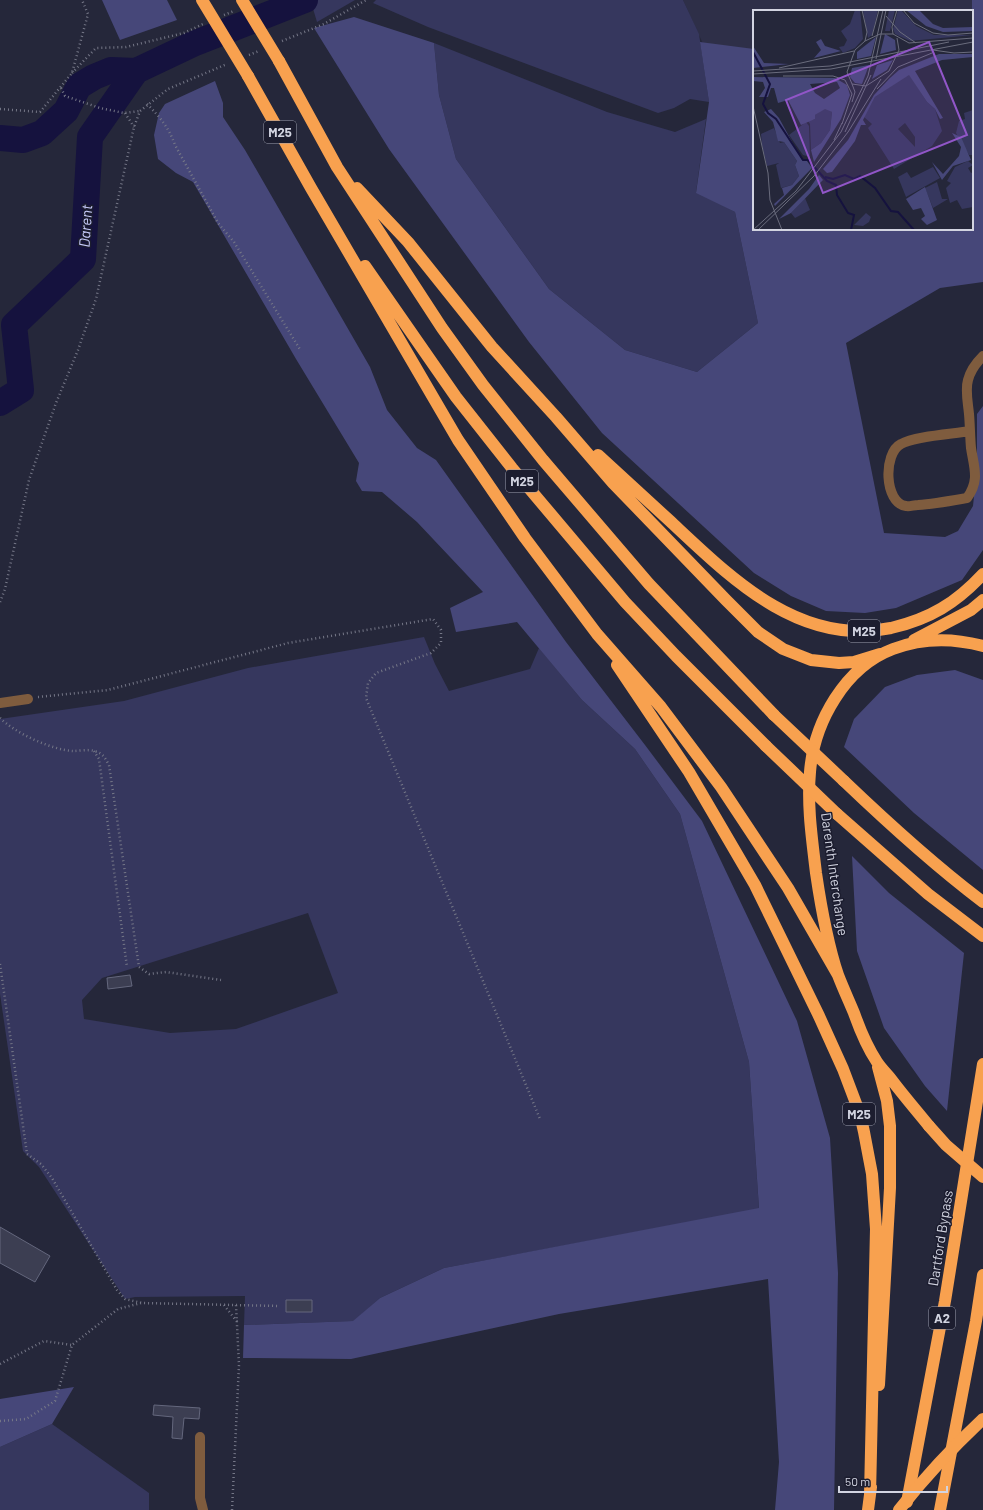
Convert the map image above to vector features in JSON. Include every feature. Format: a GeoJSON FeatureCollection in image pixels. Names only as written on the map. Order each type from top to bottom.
{"type":"FeatureCollection","features":[{"type":"Feature","properties":{"kind":"highway","name":"M25"},"geometry":{"type":"LineString","coordinates":[[202,0],[248,76],[311,188],[458,440],[524,538],[597,634],[661,707],[721,787],[788,888],[838,975]]}},
{"type":"Feature","properties":{"kind":"highway","name":"M25"},"geometry":{"type":"LineString","coordinates":[[242,0],[279,62],[337,167],[442,328],[483,385],[543,460],[649,584],[774,715],[895,830],[947,875],[983,902]]}},
{"type":"Feature","properties":{"kind":"highway","name":"M25"},"geometry":{"type":"LineString","coordinates":[[337,167],[408,242],[492,347],[556,417],[613,483],[758,632],[795,655],[826,663],[854,662],[880,654]]}},
{"type":"Feature","properties":{"kind":"highway","name":"M25"},"geometry":{"type":"LineString","coordinates":[[311,188],[456,397],[512,468],[625,602],[676,656],[837,814],[928,894],[983,936]]}},
{"type":"Feature","properties":{"kind":"highway","name":"M25"},"geometry":{"type":"LineString","coordinates":[[556,417],[702,552],[740,584],[791,616],[805,622],[829,628],[856,631],[900,626],[917,621],[945,607],[971,587],[983,574]]}},
{"type":"Feature","properties":{"kind":"highway"},"geometry":{"type":"LineString","coordinates":[[908,643],[971,610],[983,600]]}},
{"type":"Feature","properties":{"kind":"highway","name":"M25"},"geometry":{"type":"LineString","coordinates":[[597,634],[689,772],[755,885],[822,1023],[843,1069],[860,1114],[872,1174],[876,1229],[870,1495]]}},
{"type":"Feature","properties":{"kind":"highway","name":"Darenth Interchange"},"geometry":{"type":"LineString","coordinates":[[983,646],[962,641],[948,640],[908,643],[880,654],[864,665],[839,692],[818,735],[810,771],[810,817],[813,851],[822,909],[838,975],[865,1040],[877,1062],[929,1126],[946,1145],[983,1177]]}},
{"type":"Feature","properties":{"kind":"highway"},"geometry":{"type":"LineString","coordinates":[[868,1510],[880,1372],[890,1188],[890,1126],[887,1101],[877,1062]]}},
{"type":"Feature","properties":{"kind":"highway","name":"Dartford Bypass"},"geometry":{"type":"LineString","coordinates":[[906,1510],[946,1301],[983,1064]]}},
{"type":"Feature","properties":{"kind":"highway","name":"A2"},"geometry":{"type":"LineString","coordinates":[[940,1510],[976,1321],[983,1275]]}},
{"type":"Feature","properties":{"kind":"highway"},"geometry":{"type":"LineString","coordinates":[[899,1510],[924,1479],[962,1438],[983,1419]]}},
{"type":"Feature","properties":{"kind":"street"},"geometry":{"type":"LineString","coordinates":[[970,431],[911,440],[899,444],[891,456],[888,469],[891,494],[897,503],[906,506],[920,505],[967,498],[973,490],[976,477],[970,431],[967,394],[968,379],[978,361],[983,356]]}},
{"type":"Feature","properties":{"kind":"street"},"geometry":{"type":"LineString","coordinates":[[0,702],[28,698]]}},
{"type":"Feature","properties":{"kind":"street"},"geometry":{"type":"LineString","coordinates":[[200,1437],[200,1498],[203,1510]]}},
{"type":"Feature","properties":{"kind":"path"},"geometry":{"type":"LineString","coordinates":[[72,73],[88,14],[82,0]]}},
{"type":"Feature","properties":{"kind":"path"},"geometry":{"type":"LineString","coordinates":[[282,42],[324,24],[366,0]]}},
{"type":"Feature","properties":{"kind":"path"},"geometry":{"type":"LineString","coordinates":[[0,109],[40,112],[72,73],[96,48],[125,47],[184,33]]}},
{"type":"Feature","properties":{"kind":"path"},"geometry":{"type":"LineString","coordinates":[[246,56],[260,50]]}},
{"type":"Feature","properties":{"kind":"path"},"geometry":{"type":"LineString","coordinates":[[0,602],[5,589],[29,480],[56,403],[78,350],[96,299],[134,127],[140,111],[168,89],[232,62]]}},
{"type":"Feature","properties":{"kind":"path"},"geometry":{"type":"LineString","coordinates":[[61,88],[65,96],[100,108],[124,113],[140,111]]}},
{"type":"Feature","properties":{"kind":"path"},"geometry":{"type":"LineString","coordinates":[[147,104],[161,118],[170,132],[175,145],[218,223],[234,242],[301,351]]}},
{"type":"Feature","properties":{"kind":"path"},"geometry":{"type":"LineString","coordinates":[[124,113],[134,127]]}},
{"type":"Feature","properties":{"kind":"path"},"geometry":{"type":"LineString","coordinates":[[28,698],[108,690],[288,643],[433,619],[441,630],[440,643],[431,653],[376,674],[368,683],[366,698],[540,1119]]}},
{"type":"Feature","properties":{"kind":"path"},"geometry":{"type":"LineString","coordinates":[[0,718],[8,726],[50,747],[72,751],[93,750],[104,755],[109,765],[139,967],[149,974],[166,972],[221,980]]}},
{"type":"Feature","properties":{"kind":"path"},"geometry":{"type":"LineString","coordinates":[[93,750],[99,759],[127,967]]}},
{"type":"Feature","properties":{"kind":"path"},"geometry":{"type":"LineString","coordinates":[[0,964],[27,1154],[41,1164],[52,1178],[117,1290],[125,1299],[142,1303],[280,1306]]}},
{"type":"Feature","properties":{"kind":"path"},"geometry":{"type":"LineString","coordinates":[[0,1421],[26,1419],[55,1401],[72,1344],[118,1309],[142,1303]]}},
{"type":"Feature","properties":{"kind":"path"},"geometry":{"type":"LineString","coordinates":[[224,1305],[238,1323]]}},
{"type":"Feature","properties":{"kind":"path"},"geometry":{"type":"LineString","coordinates":[[232,1510],[240,1365],[236,1305]]}},
{"type":"Feature","properties":{"kind":"path"},"geometry":{"type":"LineString","coordinates":[[0,1364],[44,1341],[72,1344]]}},
{"type":"Feature","properties":{"kind":"shaded area"},"geometry":{"type":"Polygon","coordinates":[[[102,0],[167,0],[177,20],[120,40],[102,0]]]}},
{"type":"Feature","properties":{"kind":"shaded area"},"geometry":{"type":"Polygon","coordinates":[[[315,0],[355,0],[317,22],[311,2],[315,0]]]}},
{"type":"Feature","properties":{"kind":"shaded area"},"geometry":{"type":"Polygon","coordinates":[[[376,0],[683,0],[699,34],[709,102],[690,99],[674,108],[658,113],[428,27],[373,3],[376,0]]]}},
{"type":"Feature","properties":{"kind":"shaded area"},"geometry":{"type":"Polygon","coordinates":[[[683,0],[983,0],[973,10],[753,10],[753,70],[715,70],[683,0]]]}},
{"type":"Feature","properties":{"kind":"shaded area"},"geometry":{"type":"Polygon","coordinates":[[[972,0],[983,0],[983,282],[940,288],[846,343],[884,533],[945,537],[958,531],[973,506],[977,467],[977,414],[983,406],[983,550],[962,580],[896,608],[865,613],[826,611],[791,596],[754,573],[602,433],[529,342],[389,149],[314,28],[354,17],[434,43],[439,95],[456,159],[549,289],[625,350],[697,372],[758,323],[735,212],[696,193],[709,102],[700,42],[753,49],[753,230],[973,230],[972,0]]]}},
{"type":"Feature","properties":{"kind":"shaded area"},"geometry":{"type":"Polygon","coordinates":[[[434,43],[607,112],[675,132],[706,119],[696,192],[735,212],[758,323],[697,372],[625,350],[549,289],[456,159],[439,95],[434,43]]]}},
{"type":"Feature","properties":{"kind":"shaded area"},"geometry":{"type":"Polygon","coordinates":[[[215,81],[223,103],[223,117],[245,150],[370,367],[387,410],[417,448],[436,460],[566,642],[702,821],[797,1021],[830,1138],[838,1273],[834,1510],[775,1510],[779,1462],[768,1279],[559,1314],[351,1359],[243,1358],[244,1325],[353,1321],[380,1298],[444,1268],[759,1208],[749,1062],[680,814],[635,749],[582,700],[517,622],[456,632],[450,608],[483,592],[417,522],[382,492],[362,491],[356,481],[359,463],[296,359],[193,182],[176,173],[158,159],[154,135],[159,113],[165,104],[215,81]]]}},
{"type":"Feature","properties":{"kind":"shaded area"},"geometry":{"type":"Polygon","coordinates":[[[424,637],[435,664],[449,691],[530,669],[539,648],[582,700],[635,749],[680,814],[749,1062],[759,1209],[444,1268],[380,1298],[354,1321],[244,1325],[245,1296],[135,1297],[125,1299],[39,1167],[23,1151],[0,994],[0,719],[124,701],[248,668],[424,637]],[[308,913],[102,978],[82,1000],[84,1019],[170,1033],[236,1029],[338,993],[308,913]],[[286,1300],[286,1312],[312,1312],[311,1300],[286,1300]]]}},
{"type":"Feature","properties":{"kind":"shaded area"},"geometry":{"type":"Polygon","coordinates":[[[955,670],[983,680],[983,870],[914,813],[844,747],[854,719],[885,687],[917,675],[955,670]]]}},
{"type":"Feature","properties":{"kind":"shaded area"},"geometry":{"type":"Polygon","coordinates":[[[852,856],[889,893],[964,953],[947,1111],[925,1086],[884,1028],[857,951],[852,856]]]}},
{"type":"Feature","properties":{"kind":"shaded area"},"geometry":{"type":"Polygon","coordinates":[[[74,1387],[52,1424],[0,1447],[0,1399],[74,1387]]]}},
{"type":"Feature","properties":{"kind":"shaded area"},"geometry":{"type":"Polygon","coordinates":[[[52,1424],[149,1493],[149,1510],[0,1510],[0,1447],[52,1424]]]}},
{"type":"Feature","properties":{"kind":"building"},"geometry":{"type":"Polygon","coordinates":[[[130,975],[132,986],[108,989],[107,978],[130,975]]]}},
{"type":"Feature","properties":{"kind":"building"},"geometry":{"type":"Polygon","coordinates":[[[0,1227],[50,1256],[35,1282],[0,1263],[0,1227]]]}},
{"type":"Feature","properties":{"kind":"building"},"geometry":{"type":"Polygon","coordinates":[[[286,1300],[312,1300],[312,1312],[286,1312],[286,1300]]]}},
{"type":"Feature","properties":{"kind":"building"},"geometry":{"type":"Polygon","coordinates":[[[154,1405],[200,1408],[199,1419],[184,1418],[182,1439],[172,1438],[173,1417],[153,1415],[154,1405]]]}},
{"type":"Feature","properties":{"kind":"waterway","name":"Darent"},"geometry":{"type":"LineString","coordinates":[[0,138],[23,140],[42,133],[66,111],[79,86],[94,77],[111,70],[136,71],[193,44],[305,0]]}},
{"type":"Feature","properties":{"kind":"waterway","name":"Darent"},"geometry":{"type":"LineString","coordinates":[[0,403],[21,390],[14,325],[83,259],[90,137],[136,71]]}}]}
